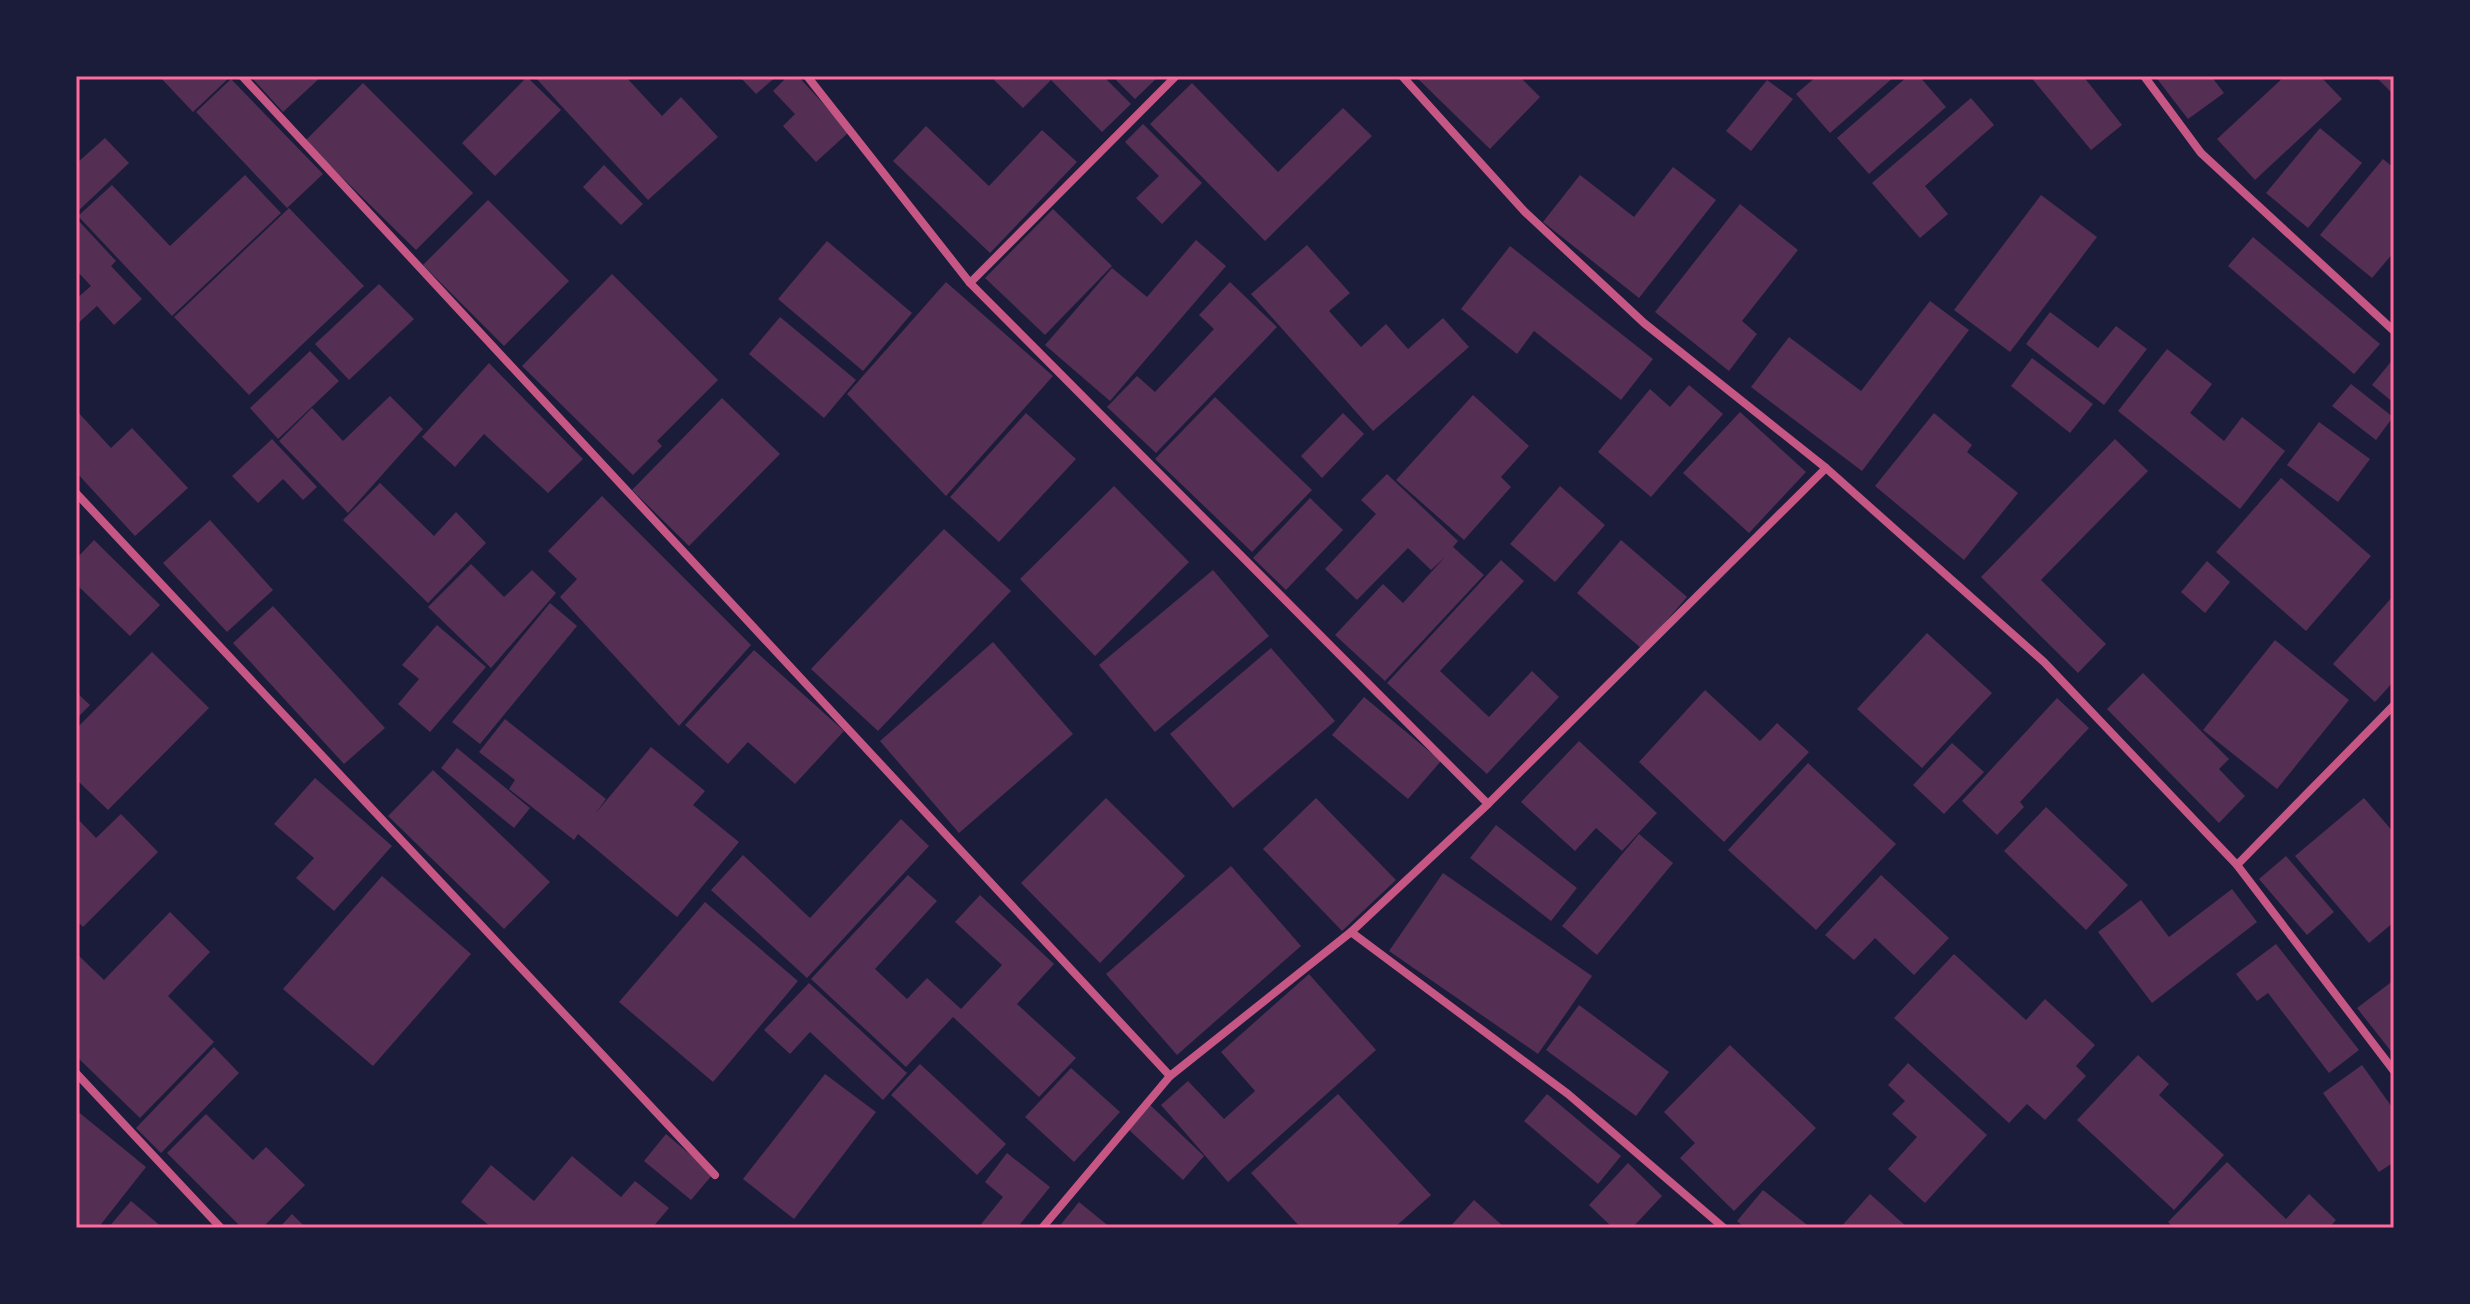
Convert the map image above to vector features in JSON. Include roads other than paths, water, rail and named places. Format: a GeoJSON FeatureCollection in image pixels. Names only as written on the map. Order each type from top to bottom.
{"type":"FeatureCollection","features":[{"type":"Feature","properties":{"kind":"street"},"geometry":{"type":"LineString","coordinates":[[242,76],[1170,1076]]}},
{"type":"Feature","properties":{"kind":"street"},"geometry":{"type":"LineString","coordinates":[[807,76],[970,283],[1488,804]]}},
{"type":"Feature","properties":{"kind":"street"},"geometry":{"type":"LineString","coordinates":[[970,283],[1176,76]]}},
{"type":"Feature","properties":{"kind":"street"},"geometry":{"type":"LineString","coordinates":[[1402,76],[1525,212],[1644,323],[1826,468],[2044,662],[2237,865],[2394,1071]]}},
{"type":"Feature","properties":{"kind":"street"},"geometry":{"type":"LineString","coordinates":[[2144,76],[2201,153],[2394,331]]}},
{"type":"Feature","properties":{"kind":"street"},"geometry":{"type":"LineString","coordinates":[[1042,1228],[1170,1076],[1351,932],[1488,804],[1826,468]]}},
{"type":"Feature","properties":{"kind":"street"},"geometry":{"type":"LineString","coordinates":[[76,493],[715,1175]]}},
{"type":"Feature","properties":{"kind":"street"},"geometry":{"type":"LineString","coordinates":[[2237,865],[2394,705]]}},
{"type":"Feature","properties":{"kind":"street"},"geometry":{"type":"LineString","coordinates":[[1351,932],[1568,1094],[1724,1228]]}},
{"type":"Feature","properties":{"kind":"street"},"geometry":{"type":"LineString","coordinates":[[76,1073],[221,1228]]}}]}
